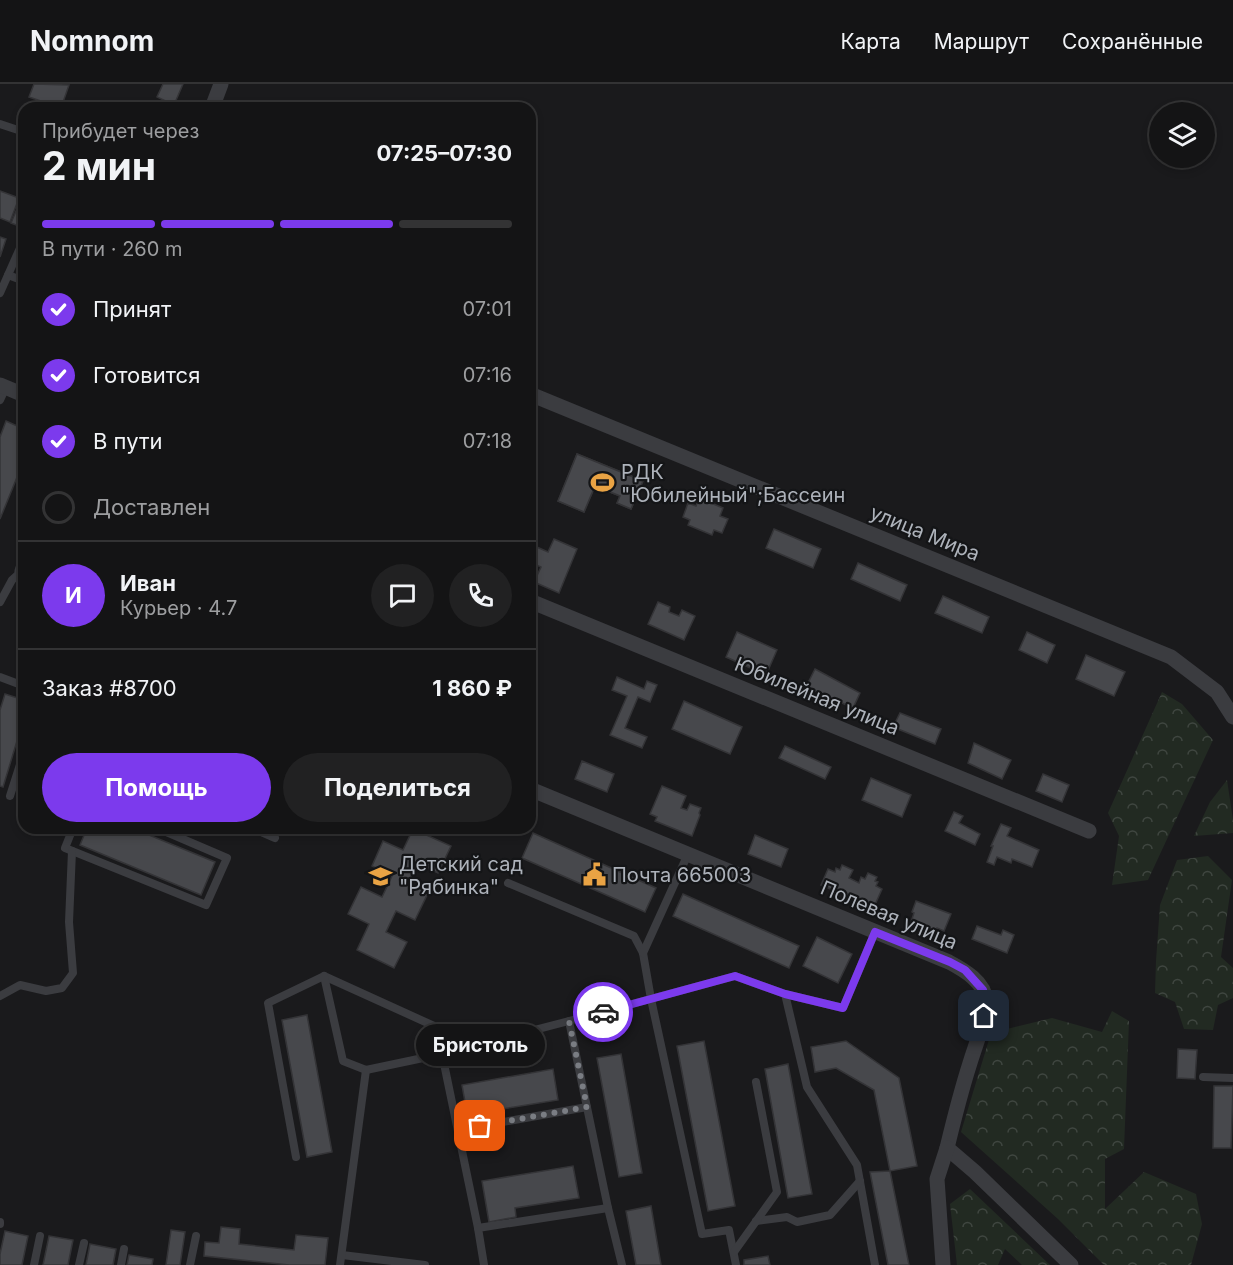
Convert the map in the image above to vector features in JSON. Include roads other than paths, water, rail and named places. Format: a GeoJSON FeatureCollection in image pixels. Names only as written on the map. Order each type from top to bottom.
{"type":"FeatureCollection","features":[{"type":"Feature","properties":{"kind":"street"},"geometry":{"type":"LineString","coordinates":[[214,102],[221,84]]}},
{"type":"Feature","properties":{"kind":"street"},"geometry":{"type":"LineString","coordinates":[[2,391],[18,394]]}},
{"type":"Feature","properties":{"kind":"street","name":"улица Мира"},"geometry":{"type":"LineString","coordinates":[[536,396],[1171,657],[1217,692],[1233,717]]}},
{"type":"Feature","properties":{"kind":"street","name":"Юбилейная улица"},"geometry":{"type":"LineString","coordinates":[[536,603],[1089,831]]}},
{"type":"Feature","properties":{"kind":"street","name":"Полевая улица"},"geometry":{"type":"LineString","coordinates":[[536,791],[950,962],[965,970],[983,990],[986,1000],[984,1016],[937,1179],[943,1265]]}},
{"type":"Feature","properties":{"kind":"street"},"geometry":{"type":"LineString","coordinates":[[947,1148],[1071,1265]]}},
{"type":"Feature","properties":{"kind":"lane"},"geometry":{"type":"LineString","coordinates":[[0,124],[18,130]]}},
{"type":"Feature","properties":{"kind":"lane"},"geometry":{"type":"LineString","coordinates":[[0,293],[18,252]]}},
{"type":"Feature","properties":{"kind":"lane"},"geometry":{"type":"LineString","coordinates":[[8,275],[18,279]]}},
{"type":"Feature","properties":{"kind":"lane"},"geometry":{"type":"LineString","coordinates":[[0,602],[12,580],[18,575]]}},
{"type":"Feature","properties":{"kind":"lane"},"geometry":{"type":"LineString","coordinates":[[0,677],[18,684]]}},
{"type":"Feature","properties":{"kind":"lane"},"geometry":{"type":"LineString","coordinates":[[10,796],[18,771]]}},
{"type":"Feature","properties":{"kind":"lane"},"geometry":{"type":"LineString","coordinates":[[71,834],[65,848],[206,905],[227,858],[171,834]]}},
{"type":"Feature","properties":{"kind":"lane"},"geometry":{"type":"LineString","coordinates":[[266,834],[275,838]]}},
{"type":"Feature","properties":{"kind":"lane"},"geometry":{"type":"LineString","coordinates":[[1,994],[20,985],[46,991],[62,987],[73,973],[69,922],[72,851]]}},
{"type":"Feature","properties":{"kind":"lane"},"geometry":{"type":"LineString","coordinates":[[643,954],[688,854]]}},
{"type":"Feature","properties":{"kind":"lane"},"geometry":{"type":"LineString","coordinates":[[508,883],[634,936],[643,954],[702,1234],[729,1230],[736,1265]]}},
{"type":"Feature","properties":{"kind":"lane"},"geometry":{"type":"LineString","coordinates":[[324,976],[343,1061],[366,1070],[442,1054],[735,976],[785,994],[843,1008],[875,932]]}},
{"type":"Feature","properties":{"kind":"lane"},"geometry":{"type":"LineString","coordinates":[[324,976],[476,1045]]}},
{"type":"Feature","properties":{"kind":"lane"},"geometry":{"type":"LineString","coordinates":[[296,1157],[268,1003],[324,976]]}},
{"type":"Feature","properties":{"kind":"lane"},"geometry":{"type":"LineString","coordinates":[[785,994],[807,1087],[857,1165],[875,1265]]}},
{"type":"Feature","properties":{"kind":"lane"},"geometry":{"type":"LineString","coordinates":[[569,1021],[622,1265]]}},
{"type":"Feature","properties":{"kind":"lane"},"geometry":{"type":"LineString","coordinates":[[442,1054],[484,1265]]}},
{"type":"Feature","properties":{"kind":"lane"},"geometry":{"type":"LineString","coordinates":[[340,1265],[366,1070]]}},
{"type":"Feature","properties":{"kind":"lane"},"geometry":{"type":"LineString","coordinates":[[1203,1077],[1233,1078]]}},
{"type":"Feature","properties":{"kind":"lane"},"geometry":{"type":"LineString","coordinates":[[734,1252],[777,1192],[756,1082]]}},
{"type":"Feature","properties":{"kind":"lane"},"geometry":{"type":"LineString","coordinates":[[458,1130],[587,1107]]}},
{"type":"Feature","properties":{"kind":"lane"},"geometry":{"type":"LineString","coordinates":[[756,1221],[787,1217],[797,1222],[830,1215],[860,1181]]}},
{"type":"Feature","properties":{"kind":"lane"},"geometry":{"type":"LineString","coordinates":[[478,1228],[608,1208]]}},
{"type":"Feature","properties":{"kind":"lane"},"geometry":{"type":"LineString","coordinates":[[34,1265],[40,1236]]}},
{"type":"Feature","properties":{"kind":"lane"},"geometry":{"type":"LineString","coordinates":[[190,1265],[196,1236]]}},
{"type":"Feature","properties":{"kind":"lane"},"geometry":{"type":"LineString","coordinates":[[79,1265],[84,1243]]}},
{"type":"Feature","properties":{"kind":"lane"},"geometry":{"type":"LineString","coordinates":[[121,1265],[124,1249]]}},
{"type":"Feature","properties":{"kind":"lane"},"geometry":{"type":"LineString","coordinates":[[342,1255],[425,1265]]}},
{"type":"Feature","properties":{"kind":"place","name":"РДК \"Юбилейный\";Бассеин"},"geometry":{"type":"Point","coordinates":[603,483]}},
{"type":"Feature","properties":{"kind":"place","name":"Почта 665003"},"geometry":{"type":"Point","coordinates":[594,875]}},
{"type":"Feature","properties":{"kind":"place","name":"Детский сад \"Рябинка\""},"geometry":{"type":"Point","coordinates":[381,876]}},
{"type":"Feature","properties":{"kind":"place","name":"Бристоль"},"geometry":{"type":"Point","coordinates":[480,1126]}}]}
